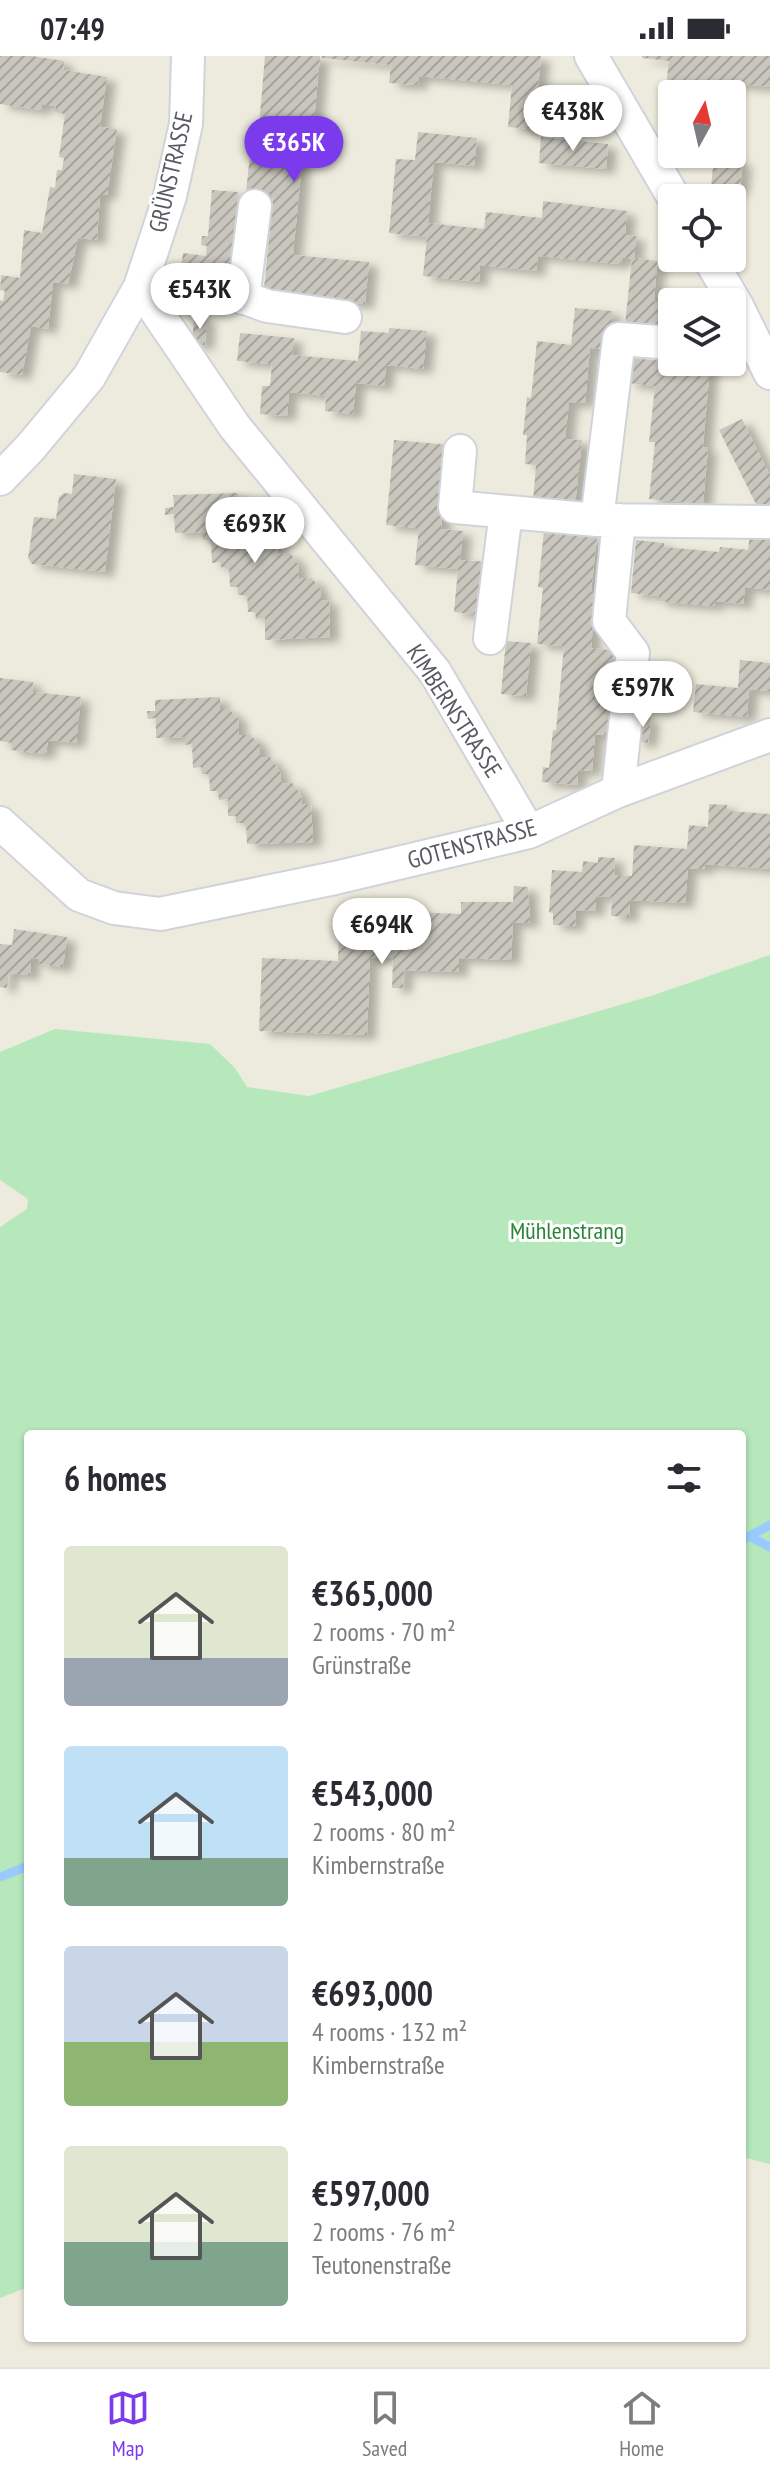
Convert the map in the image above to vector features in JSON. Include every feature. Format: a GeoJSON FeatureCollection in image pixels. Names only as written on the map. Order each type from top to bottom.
{"type":"FeatureCollection","features":[{"type":"Feature","properties":{"kind":"street","name":"GRÜNSTRASSE"},"geometry":{"type":"LineString","coordinates":[[0,479],[12,447],[89,377],[140,287],[170,196],[186,124],[188,56]]}},
{"type":"Feature","properties":{"kind":"street"},"geometry":{"type":"LineString","coordinates":[[591,56],[666,184]]}},
{"type":"Feature","properties":{"kind":"street"},"geometry":{"type":"LineString","coordinates":[[243,298],[255,206]]}},
{"type":"Feature","properties":{"kind":"street"},"geometry":{"type":"LineString","coordinates":[[717,272],[737,306],[753,356]]}},
{"type":"Feature","properties":{"kind":"street"},"geometry":{"type":"LineString","coordinates":[[140,287],[183,287],[243,298],[267,306],[345,317]]}},
{"type":"Feature","properties":{"kind":"street","name":"KIMBERNSTRASSE"},"geometry":{"type":"LineString","coordinates":[[140,287],[235,427],[435,672],[529,832]]}},
{"type":"Feature","properties":{"kind":"street"},"geometry":{"type":"LineString","coordinates":[[618,791],[633,653],[609,621],[608,520],[619,339],[658,342]]}},
{"type":"Feature","properties":{"kind":"street"},"geometry":{"type":"LineString","coordinates":[[460,451],[455,507],[608,520],[770,522]]}},
{"type":"Feature","properties":{"kind":"street"},"geometry":{"type":"LineString","coordinates":[[490,638],[506,512]]}},
{"type":"Feature","properties":{"kind":"street","name":"GOTENSTRASSE"},"geometry":{"type":"LineString","coordinates":[[0,823],[79,895],[114,908],[160,914],[335,878],[529,832],[618,791],[770,735]]}},
{"type":"Feature","properties":{"kind":"green space","name":"Mühlenstrang"},"geometry":{"type":"Polygon","coordinates":[[[770,955],[770,2164],[746,2158],[746,1430],[24,1430],[24,2289],[0,2298],[0,1227],[27,1209],[28,1199],[0,1180],[0,1052],[55,1029],[210,1044],[235,1068],[247,1087],[309,1096],[654,995],[770,955]]]}},
{"type":"Feature","properties":{"kind":"building"},"geometry":{"type":"Polygon","coordinates":[[[0,56],[32,56],[64,61],[63,70],[107,77],[100,127],[117,129],[107,195],[100,195],[97,240],[78,238],[68,284],[53,282],[48,329],[31,326],[22,375],[0,372],[0,300],[3,301],[5,291],[0,290],[1,275],[20,278],[24,230],[42,233],[50,187],[55,188],[57,170],[62,170],[64,158],[59,157],[65,114],[55,112],[56,106],[42,104],[41,110],[0,104],[0,56]]]}},
{"type":"Feature","properties":{"kind":"building"},"geometry":{"type":"Polygon","coordinates":[[[265,56],[320,56],[312,142],[304,142],[293,255],[369,262],[365,304],[289,296],[290,291],[264,289],[273,195],[246,192],[252,136],[258,137],[265,56]]]}},
{"type":"Feature","properties":{"kind":"building"},"geometry":{"type":"Polygon","coordinates":[[[322,56],[541,56],[534,129],[508,127],[512,85],[419,76],[418,85],[389,83],[391,65],[322,56]]]}},
{"type":"Feature","properties":{"kind":"building"},"geometry":{"type":"Polygon","coordinates":[[[770,56],[770,87],[746,85],[746,80],[667,80],[669,61],[642,58],[770,56]]]}},
{"type":"Feature","properties":{"kind":"building"},"geometry":{"type":"Polygon","coordinates":[[[418,132],[477,138],[474,166],[434,162],[428,223],[484,229],[486,212],[542,218],[543,201],[627,211],[625,235],[636,236],[634,258],[657,261],[654,302],[658,302],[658,328],[625,324],[632,259],[623,257],[620,264],[538,256],[536,271],[480,265],[479,282],[423,276],[427,237],[389,233],[396,159],[415,160],[418,132]]]}},
{"type":"Feature","properties":{"kind":"building"},"geometry":{"type":"Polygon","coordinates":[[[541,137],[608,144],[606,169],[539,163],[541,137]]]}},
{"type":"Feature","properties":{"kind":"building"},"geometry":{"type":"Polygon","coordinates":[[[713,168],[742,168],[741,184],[711,184],[713,168]]]}},
{"type":"Feature","properties":{"kind":"building"},"geometry":{"type":"Polygon","coordinates":[[[212,190],[238,192],[230,272],[181,267],[183,253],[206,256],[207,246],[201,245],[202,236],[208,236],[212,190]]]}},
{"type":"Feature","properties":{"kind":"building"},"geometry":{"type":"Polygon","coordinates":[[[575,308],[613,311],[609,349],[590,348],[585,403],[569,402],[565,439],[582,440],[575,505],[533,501],[536,465],[525,464],[527,435],[523,435],[527,397],[531,398],[537,341],[571,345],[575,308]]]}},
{"type":"Feature","properties":{"kind":"building"},"geometry":{"type":"Polygon","coordinates":[[[194,317],[207,317],[205,345],[192,344],[194,317]]]}},
{"type":"Feature","properties":{"kind":"building"},"geometry":{"type":"Polygon","coordinates":[[[389,328],[427,331],[423,369],[386,365],[384,386],[356,383],[353,414],[325,411],[326,396],[289,392],[287,416],[260,414],[262,386],[270,386],[272,364],[237,361],[240,333],[294,338],[292,355],[358,361],[361,331],[389,333],[389,328]]]}},
{"type":"Feature","properties":{"kind":"building"},"geometry":{"type":"Polygon","coordinates":[[[630,358],[658,360],[658,376],[709,376],[703,447],[708,448],[703,504],[649,499],[655,442],[649,442],[655,386],[628,383],[630,358]]]}},
{"type":"Feature","properties":{"kind":"building"},"geometry":{"type":"Polygon","coordinates":[[[742,419],[770,475],[770,510],[761,514],[719,430],[742,419]]]}},
{"type":"Feature","properties":{"kind":"building"},"geometry":{"type":"Polygon","coordinates":[[[394,440],[449,445],[441,529],[463,531],[460,560],[490,562],[484,615],[454,612],[458,569],[415,565],[419,528],[386,525],[394,440]]]}},
{"type":"Feature","properties":{"kind":"building"},"geometry":{"type":"Polygon","coordinates":[[[74,474],[116,479],[105,572],[32,564],[28,558],[34,517],[56,519],[59,497],[64,493],[72,494],[74,474]]]}},
{"type":"Feature","properties":{"kind":"building"},"geometry":{"type":"Polygon","coordinates":[[[238,493],[239,505],[248,505],[257,515],[257,531],[270,530],[277,540],[278,554],[290,553],[298,564],[299,579],[312,578],[320,589],[321,600],[329,600],[330,637],[265,640],[265,618],[256,619],[255,612],[248,612],[247,595],[238,595],[238,587],[230,587],[229,567],[221,567],[220,562],[212,563],[211,540],[203,540],[203,532],[175,533],[174,514],[165,515],[165,508],[174,507],[173,495],[238,493]]]}},
{"type":"Feature","properties":{"kind":"building"},"geometry":{"type":"Polygon","coordinates":[[[544,531],[597,536],[591,592],[596,592],[591,648],[617,651],[610,735],[595,734],[592,771],[578,770],[577,785],[542,782],[543,767],[549,768],[553,730],[556,730],[564,646],[537,644],[543,588],[538,587],[544,531]]]}},
{"type":"Feature","properties":{"kind":"building"},"geometry":{"type":"Polygon","coordinates":[[[750,534],[770,536],[770,590],[745,587],[743,604],[715,601],[714,606],[658,601],[659,596],[631,593],[636,540],[664,543],[664,547],[719,552],[720,547],[748,550],[750,534]]]}},
{"type":"Feature","properties":{"kind":"building"},"geometry":{"type":"Polygon","coordinates":[[[506,641],[531,643],[526,696],[501,694],[506,641]]]}},
{"type":"Feature","properties":{"kind":"building"},"geometry":{"type":"Polygon","coordinates":[[[740,660],[770,663],[770,691],[749,689],[747,717],[693,712],[696,684],[738,688],[740,660]]]}},
{"type":"Feature","properties":{"kind":"building"},"geometry":{"type":"Polygon","coordinates":[[[0,678],[33,682],[32,692],[81,697],[76,743],[48,740],[46,754],[11,750],[12,743],[0,741],[0,678]]]}},
{"type":"Feature","properties":{"kind":"building"},"geometry":{"type":"Polygon","coordinates":[[[220,697],[220,709],[229,709],[238,719],[239,735],[250,735],[260,745],[260,758],[270,757],[280,772],[281,784],[292,783],[301,795],[302,805],[311,804],[313,842],[247,844],[246,823],[236,823],[236,816],[228,816],[228,799],[219,800],[218,791],[210,791],[209,774],[202,774],[201,767],[193,768],[192,744],[185,745],[185,737],[156,738],[156,718],[148,719],[147,711],[155,711],[155,700],[220,697]]]}},
{"type":"Feature","properties":{"kind":"building"},"geometry":{"type":"Polygon","coordinates":[[[638,716],[651,717],[648,743],[635,741],[638,716]]]}},
{"type":"Feature","properties":{"kind":"building"},"geometry":{"type":"Polygon","coordinates":[[[709,804],[727,805],[727,811],[770,814],[770,869],[705,864],[705,869],[688,868],[685,903],[630,900],[629,917],[611,916],[612,897],[596,896],[596,911],[576,910],[575,926],[553,925],[553,913],[549,912],[552,870],[582,872],[583,861],[598,863],[598,857],[615,858],[614,875],[632,876],[634,845],[687,849],[689,825],[708,827],[709,804]]]}},
{"type":"Feature","properties":{"kind":"building"},"geometry":{"type":"Polygon","coordinates":[[[514,886],[528,887],[530,923],[513,922],[511,960],[459,958],[459,972],[404,970],[403,988],[392,988],[393,958],[370,957],[367,1035],[259,1031],[262,958],[338,961],[339,933],[368,934],[369,928],[394,929],[393,945],[407,945],[408,912],[461,914],[461,902],[513,902],[514,886]]]}},
{"type":"Feature","properties":{"kind":"building"},"geometry":{"type":"Polygon","coordinates":[[[14,929],[67,937],[63,967],[39,964],[39,959],[31,958],[30,975],[9,973],[7,988],[0,987],[0,944],[12,945],[14,929]]]}},
{"type":"Feature","properties":{"kind":"waterway","name":"Mühlenstrang"},"geometry":{"type":"LineString","coordinates":[[746,1538],[770,1525]]}},
{"type":"Feature","properties":{"kind":"waterway"},"geometry":{"type":"LineString","coordinates":[[749,1536],[770,1547]]}},
{"type":"Feature","properties":{"kind":"waterway","name":"Mühlenstrang"},"geometry":{"type":"LineString","coordinates":[[0,1877],[24,1868]]}}]}
